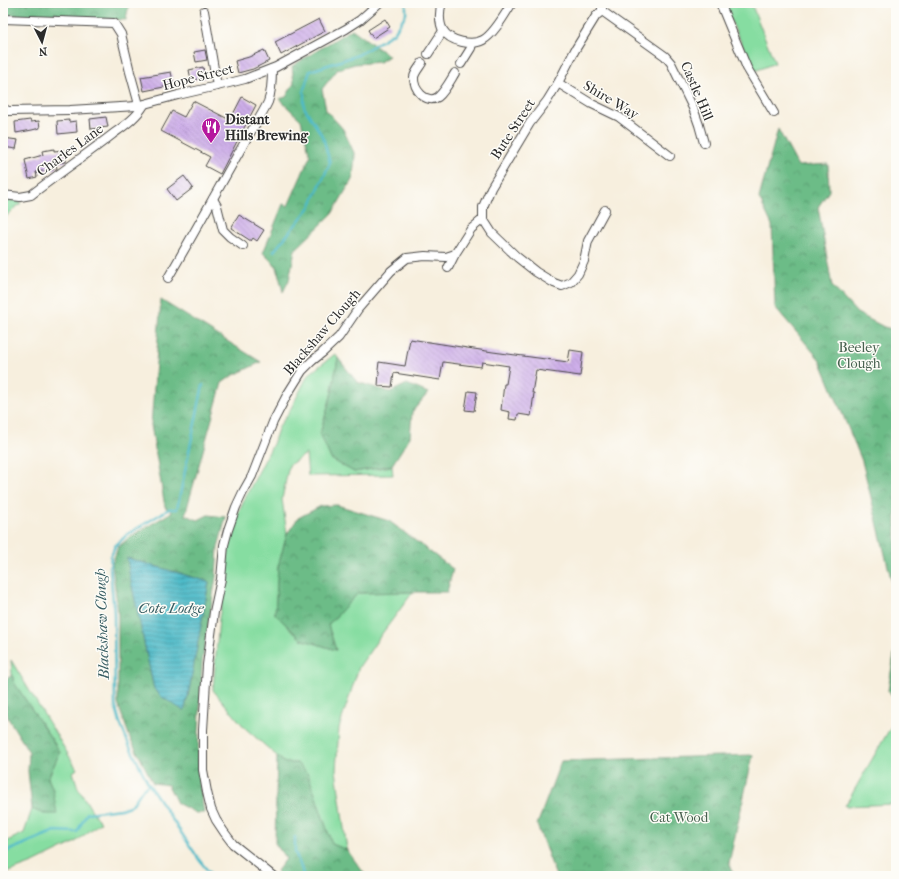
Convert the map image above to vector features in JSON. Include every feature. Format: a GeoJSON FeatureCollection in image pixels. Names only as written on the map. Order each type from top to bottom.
{"type":"FeatureCollection","features":[{"type":"Feature","properties":{"kind":"street","name":"Hope Street"},"geometry":{"type":"LineString","coordinates":[[3,108],[8,111],[70,110],[141,106],[178,95],[245,79],[272,69],[346,29],[360,20],[379,3]]}},
{"type":"Feature","properties":{"kind":"street"},"geometry":{"type":"LineString","coordinates":[[442,3],[440,7],[440,22],[444,31],[456,40],[472,43],[481,41],[488,37],[512,3]]}},
{"type":"Feature","properties":{"kind":"street"},"geometry":{"type":"LineString","coordinates":[[720,3],[747,68],[774,113]]}},
{"type":"Feature","properties":{"kind":"street","name":"Bute Street"},"geometry":{"type":"LineString","coordinates":[[483,220],[483,207],[492,188],[530,123],[547,101],[558,83],[575,50],[602,7]]}},
{"type":"Feature","properties":{"kind":"street","name":"Castle Hill"},"geometry":{"type":"LineString","coordinates":[[602,7],[671,62],[693,108],[704,143]]}},
{"type":"Feature","properties":{"kind":"street"},"geometry":{"type":"LineString","coordinates":[[204,11],[218,86]]}},
{"type":"Feature","properties":{"kind":"street"},"geometry":{"type":"LineString","coordinates":[[3,19],[114,23],[121,34],[138,101],[141,106]]}},
{"type":"Feature","properties":{"kind":"street"},"geometry":{"type":"LineString","coordinates":[[428,54],[444,31]]}},
{"type":"Feature","properties":{"kind":"street"},"geometry":{"type":"LineString","coordinates":[[461,64],[471,48],[472,43]]}},
{"type":"Feature","properties":{"kind":"street"},"geometry":{"type":"LineString","coordinates":[[422,64],[415,73],[414,80],[420,94],[425,98],[437,98],[455,73]]}},
{"type":"Feature","properties":{"kind":"street"},"geometry":{"type":"LineString","coordinates":[[168,278],[268,101],[272,69]]}},
{"type":"Feature","properties":{"kind":"street","name":"Shire Way"},"geometry":{"type":"LineString","coordinates":[[558,83],[592,104],[619,117],[670,156]]}},
{"type":"Feature","properties":{"kind":"street","name":"Charles Lane"},"geometry":{"type":"LineString","coordinates":[[3,195],[20,197],[31,194],[97,147],[130,121],[141,110],[141,106]]}},
{"type":"Feature","properties":{"kind":"street"},"geometry":{"type":"LineString","coordinates":[[213,199],[218,206],[223,230],[243,246]]}},
{"type":"Feature","properties":{"kind":"street"},"geometry":{"type":"LineString","coordinates":[[448,268],[471,229],[483,220],[492,233],[517,257],[536,272],[562,286],[571,282],[578,274],[584,261],[588,241],[605,210]]}},
{"type":"Feature","properties":{"kind":"street","name":"Blackshaw Clough"},"geometry":{"type":"LineString","coordinates":[[273,876],[233,844],[216,820],[211,809],[203,770],[203,730],[207,665],[214,612],[221,580],[224,545],[228,530],[236,508],[252,476],[276,415],[302,370],[339,337],[358,310],[391,271],[407,258],[425,256],[446,257],[455,254]]}},
{"type":"Feature","properties":{"kind":"green space"},"geometry":{"type":"Polygon","coordinates":[[[3,3],[129,3],[126,20],[3,15],[3,3]]]}},
{"type":"Feature","properties":{"kind":"green space"},"geometry":{"type":"Polygon","coordinates":[[[724,3],[751,3],[775,63],[755,71],[728,15],[724,3]]]}},
{"type":"Feature","properties":{"kind":"green space"},"geometry":{"type":"Polygon","coordinates":[[[352,29],[389,56],[380,62],[355,64],[338,69],[322,89],[326,110],[343,129],[355,155],[353,178],[332,214],[295,250],[289,280],[283,292],[277,267],[263,253],[283,204],[288,206],[310,156],[301,120],[279,99],[286,97],[294,83],[292,66],[352,29]]]}},
{"type":"Feature","properties":{"kind":"green space","name":"Beeley Clough"},"geometry":{"type":"Polygon","coordinates":[[[778,129],[798,166],[828,164],[829,191],[818,207],[832,286],[857,313],[884,327],[896,330],[896,599],[862,461],[820,360],[775,307],[772,225],[759,198],[778,129]]]}},
{"type":"Feature","properties":{"kind":"green space"},"geometry":{"type":"Polygon","coordinates":[[[18,199],[21,203],[3,219],[3,202],[18,199]]]}},
{"type":"Feature","properties":{"kind":"green space"},"geometry":{"type":"Polygon","coordinates":[[[161,300],[261,362],[232,376],[222,383],[185,515],[198,520],[208,515],[226,517],[218,547],[216,577],[202,663],[198,755],[200,786],[204,813],[196,813],[177,803],[168,785],[153,783],[130,738],[118,704],[118,611],[112,564],[118,547],[130,537],[172,512],[165,507],[151,425],[161,300]],[[128,558],[129,572],[154,689],[184,710],[188,696],[209,582],[128,558]]]}},
{"type":"Feature","properties":{"kind":"green space"},"geometry":{"type":"Polygon","coordinates":[[[335,354],[338,358],[331,396],[320,434],[331,459],[354,472],[392,466],[393,475],[308,476],[306,454],[289,465],[282,499],[287,534],[278,567],[275,614],[301,639],[336,650],[328,625],[358,593],[413,592],[359,667],[339,728],[336,770],[347,850],[332,844],[308,774],[297,763],[285,763],[245,728],[213,690],[219,618],[227,577],[228,554],[235,521],[273,444],[279,426],[288,414],[308,375],[335,354]]]}},
{"type":"Feature","properties":{"kind":"green space"},"geometry":{"type":"Polygon","coordinates":[[[338,358],[357,382],[390,392],[407,384],[428,393],[412,412],[410,437],[392,465],[354,472],[331,459],[320,434],[331,396],[338,358]]]}},
{"type":"Feature","properties":{"kind":"green space"},"geometry":{"type":"Polygon","coordinates":[[[337,505],[389,521],[453,569],[447,592],[358,593],[328,625],[336,650],[301,639],[275,614],[278,567],[287,534],[298,518],[321,506],[337,505]]]}},
{"type":"Feature","properties":{"kind":"green space"},"geometry":{"type":"Polygon","coordinates":[[[896,642],[896,702],[888,691],[896,642]]]}},
{"type":"Feature","properties":{"kind":"green space"},"geometry":{"type":"Polygon","coordinates":[[[11,660],[77,769],[73,772],[78,788],[96,817],[101,822],[74,843],[33,863],[3,874],[3,843],[24,833],[32,809],[44,814],[53,790],[48,778],[60,752],[15,684],[12,675],[11,660]]]}},
{"type":"Feature","properties":{"kind":"green space"},"geometry":{"type":"Polygon","coordinates":[[[12,675],[15,684],[60,752],[48,778],[53,790],[57,814],[44,814],[32,809],[28,771],[29,752],[8,718],[3,695],[3,682],[12,675]]]}},
{"type":"Feature","properties":{"kind":"green space"},"geometry":{"type":"Polygon","coordinates":[[[896,718],[896,804],[845,806],[896,718]]]}},
{"type":"Feature","properties":{"kind":"green space","name":"Cat Wood"},"geometry":{"type":"Polygon","coordinates":[[[753,755],[729,863],[735,876],[556,876],[537,825],[561,761],[753,755]]]}},
{"type":"Feature","properties":{"kind":"green space"},"geometry":{"type":"Polygon","coordinates":[[[277,756],[285,763],[297,763],[308,774],[332,844],[347,850],[366,876],[281,876],[277,871],[286,859],[275,843],[277,756]]]}},
{"type":"Feature","properties":{"kind":"water","name":"Cote Lodge"},"geometry":{"type":"Polygon","coordinates":[[[127,558],[209,582],[184,711],[162,697],[154,689],[127,558]]]}},
{"type":"Feature","properties":{"kind":"building"},"geometry":{"type":"Polygon","coordinates":[[[319,19],[325,31],[281,55],[275,42],[319,19]]]}},
{"type":"Feature","properties":{"kind":"building"},"geometry":{"type":"Polygon","coordinates":[[[385,19],[390,27],[373,38],[368,30],[385,19]]]}},
{"type":"Feature","properties":{"kind":"building"},"geometry":{"type":"Polygon","coordinates":[[[205,50],[207,60],[196,62],[194,52],[205,50]]]}},
{"type":"Feature","properties":{"kind":"building"},"geometry":{"type":"Polygon","coordinates":[[[264,50],[269,61],[253,69],[238,73],[235,61],[249,57],[264,50]]]}},
{"type":"Feature","properties":{"kind":"building"},"geometry":{"type":"Polygon","coordinates":[[[203,67],[205,78],[191,80],[189,70],[203,67]]]}},
{"type":"Feature","properties":{"kind":"building"},"geometry":{"type":"Polygon","coordinates":[[[171,72],[174,85],[144,91],[141,77],[171,72]]]}},
{"type":"Feature","properties":{"kind":"building","name":"Distant Hills Brewing"},"geometry":{"type":"Polygon","coordinates":[[[242,97],[256,105],[220,174],[205,166],[210,157],[161,131],[172,111],[184,117],[193,101],[230,120],[242,97]]]}},
{"type":"Feature","properties":{"kind":"building"},"geometry":{"type":"Polygon","coordinates":[[[106,117],[108,127],[91,129],[90,119],[106,117]]]}},
{"type":"Feature","properties":{"kind":"building"},"geometry":{"type":"Polygon","coordinates":[[[30,120],[31,122],[39,121],[40,128],[16,133],[15,122],[30,120]]]}},
{"type":"Feature","properties":{"kind":"building"},"geometry":{"type":"Polygon","coordinates":[[[69,120],[69,122],[76,121],[77,132],[58,134],[57,121],[69,120]]]}},
{"type":"Feature","properties":{"kind":"building"},"geometry":{"type":"Polygon","coordinates":[[[3,138],[18,140],[16,149],[3,147],[3,138]]]}},
{"type":"Feature","properties":{"kind":"building"},"geometry":{"type":"Polygon","coordinates":[[[54,149],[54,151],[64,150],[64,155],[66,154],[66,162],[56,163],[57,169],[36,172],[37,177],[29,179],[25,160],[43,155],[42,151],[54,149]]]}},
{"type":"Feature","properties":{"kind":"building"},"geometry":{"type":"Polygon","coordinates":[[[184,176],[193,188],[176,201],[167,189],[184,176]]]}},
{"type":"Feature","properties":{"kind":"building"},"geometry":{"type":"Polygon","coordinates":[[[239,215],[264,230],[257,241],[253,238],[251,241],[231,228],[239,215]]]}},
{"type":"Feature","properties":{"kind":"building"},"geometry":{"type":"Polygon","coordinates":[[[410,339],[568,362],[570,350],[583,352],[580,376],[536,370],[532,393],[534,393],[531,416],[518,414],[517,420],[509,419],[510,412],[501,410],[504,384],[506,384],[509,366],[482,362],[481,367],[443,362],[440,380],[394,373],[392,387],[378,386],[379,362],[405,366],[410,339]]]}},
{"type":"Feature","properties":{"kind":"building"},"geometry":{"type":"Polygon","coordinates":[[[468,391],[477,392],[474,411],[465,410],[468,391]]]}},
{"type":"Feature","properties":{"kind":"waterway","name":"Blackshaw Clough"},"geometry":{"type":"LineString","coordinates":[[274,251],[310,207],[330,163],[323,137],[304,107],[304,89],[310,71],[358,55],[394,33],[406,14],[406,3]]}},
{"type":"Feature","properties":{"kind":"waterway","name":"Blackshaw Clough"},"geometry":{"type":"LineString","coordinates":[[203,385],[177,509],[169,509],[128,534],[115,546],[111,556],[110,567],[114,613],[115,705],[120,723],[148,783],[200,861],[212,876]]}},
{"type":"Feature","properties":{"kind":"waterway"},"geometry":{"type":"LineString","coordinates":[[3,853],[55,831],[77,832],[87,813],[121,809],[132,805],[142,790],[149,784]]}},
{"type":"Feature","properties":{"kind":"waterway"},"geometry":{"type":"LineString","coordinates":[[295,837],[295,852],[303,876]]}},
{"type":"Feature","properties":{"kind":"place","name":"Distant Hills Brewing"},"geometry":{"type":"Point","coordinates":[211,144]}}]}
